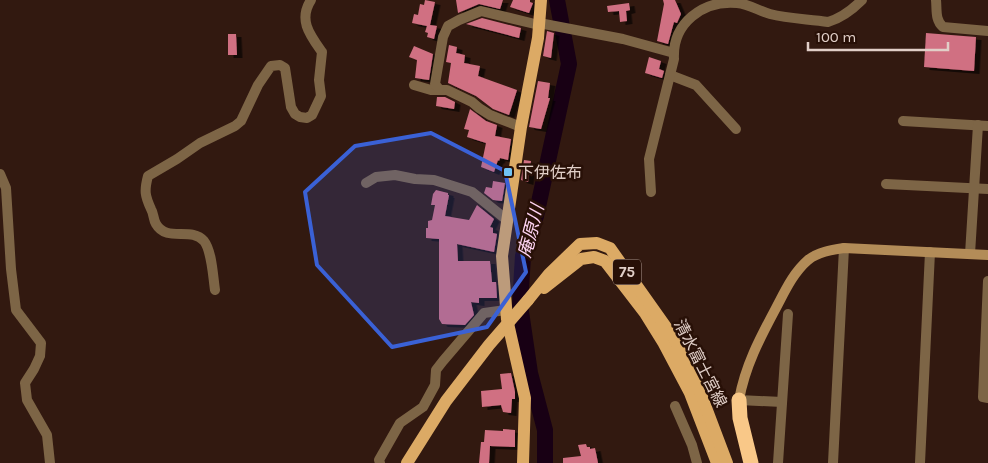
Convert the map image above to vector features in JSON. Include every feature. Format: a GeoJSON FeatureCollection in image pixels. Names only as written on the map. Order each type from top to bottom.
{"type":"FeatureCollection","features":[{"type":"Feature","properties":{"kind":"highway"},"geometry":{"type":"LineString","coordinates":[[739,400],[738,434],[742,463]]}},
{"type":"Feature","properties":{"kind":"highway"},"geometry":{"type":"LineString","coordinates":[[739,400],[740,418],[751,463]]}},
{"type":"Feature","properties":{"kind":"main road"},"geometry":{"type":"LineString","coordinates":[[523,463],[525,398],[506,310],[502,256],[521,127],[539,24],[541,0]]}},
{"type":"Feature","properties":{"kind":"main road","name":"清水富士宮線"},"geometry":{"type":"LineString","coordinates":[[407,463],[446,401],[489,345],[549,274],[580,244],[597,243],[610,248],[673,337],[694,391],[727,463]]}},
{"type":"Feature","properties":{"kind":"main road","name":"清水富士宮線"},"geometry":{"type":"LineString","coordinates":[[694,391],[717,463]]}},
{"type":"Feature","properties":{"kind":"street"},"geometry":{"type":"LineString","coordinates":[[216,290],[209,250],[202,239],[188,234],[171,234],[159,228],[154,222],[153,212],[146,199],[145,192],[148,176],[200,143],[235,126],[241,121],[258,85],[271,66],[280,65],[285,68],[294,114],[307,118],[312,115],[320,96],[319,80],[322,52],[308,32],[304,19],[311,0]]}},
{"type":"Feature","properties":{"kind":"street"},"geometry":{"type":"LineString","coordinates":[[651,192],[649,159],[680,30],[688,19],[698,10],[709,5],[737,3],[749,5],[771,14],[828,22],[845,14],[862,0]]}},
{"type":"Feature","properties":{"kind":"street"},"geometry":{"type":"LineString","coordinates":[[936,0],[937,18],[939,24],[943,27],[988,31]]}},
{"type":"Feature","properties":{"kind":"street"},"geometry":{"type":"LineString","coordinates":[[439,89],[435,84],[436,72],[442,38],[448,26],[481,11],[539,24],[623,39],[674,53]]}},
{"type":"Feature","properties":{"kind":"street"},"geometry":{"type":"LineString","coordinates":[[670,76],[696,85],[736,130]]}},
{"type":"Feature","properties":{"kind":"street"},"geometry":{"type":"LineString","coordinates":[[414,85],[430,90],[439,89],[456,93],[490,115],[521,127]]}},
{"type":"Feature","properties":{"kind":"street"},"geometry":{"type":"LineString","coordinates":[[903,121],[983,125],[974,189],[970,254]]}},
{"type":"Feature","properties":{"kind":"street"},"geometry":{"type":"LineString","coordinates":[[0,174],[6,188],[11,270],[16,310],[41,343],[40,356],[24,383],[27,400],[47,435],[50,463]]}},
{"type":"Feature","properties":{"kind":"street"},"geometry":{"type":"LineString","coordinates":[[366,183],[376,177],[396,175],[415,180],[434,180],[472,192],[507,220]]}},
{"type":"Feature","properties":{"kind":"street"},"geometry":{"type":"LineString","coordinates":[[886,184],[988,190]]}},
{"type":"Feature","properties":{"kind":"street"},"geometry":{"type":"LineString","coordinates":[[782,402],[739,400],[744,377],[756,346],[793,277],[809,260],[818,254],[844,248],[988,255]]}},
{"type":"Feature","properties":{"kind":"street"},"geometry":{"type":"LineString","coordinates":[[832,463],[844,248]]}},
{"type":"Feature","properties":{"kind":"street"},"geometry":{"type":"LineString","coordinates":[[920,463],[930,252]]}},
{"type":"Feature","properties":{"kind":"street"},"geometry":{"type":"LineString","coordinates":[[988,281],[983,397],[988,398]]}},
{"type":"Feature","properties":{"kind":"street"},"geometry":{"type":"LineString","coordinates":[[380,463],[379,460],[400,423],[423,407],[435,385],[436,370],[443,361],[484,313],[506,310]]}},
{"type":"Feature","properties":{"kind":"street"},"geometry":{"type":"LineString","coordinates":[[778,463],[788,314]]}},
{"type":"Feature","properties":{"kind":"street"},"geometry":{"type":"LineString","coordinates":[[675,406],[692,445],[697,463]]}},
{"type":"Feature","properties":{"kind":"highlighted area"},"geometry":{"type":"Polygon","coordinates":[[[431,133],[505,171],[526,272],[487,327],[392,347],[317,265],[305,192],[355,146],[431,133]]]}},
{"type":"Feature","properties":{"kind":"building"},"geometry":{"type":"Polygon","coordinates":[[[425,0],[435,2],[430,25],[437,26],[434,39],[427,37],[428,33],[425,32],[427,26],[412,23],[414,14],[418,15],[420,4],[424,5],[425,0]]]}},
{"type":"Feature","properties":{"kind":"building"},"geometry":{"type":"Polygon","coordinates":[[[456,0],[503,0],[500,9],[479,4],[458,13],[456,0]]]}},
{"type":"Feature","properties":{"kind":"building"},"geometry":{"type":"Polygon","coordinates":[[[513,0],[530,0],[533,3],[529,13],[510,7],[513,0]]]}},
{"type":"Feature","properties":{"kind":"building"},"geometry":{"type":"Polygon","coordinates":[[[663,0],[675,0],[681,14],[677,23],[674,22],[668,44],[657,41],[664,4],[663,0]]]}},
{"type":"Feature","properties":{"kind":"building"},"geometry":{"type":"Polygon","coordinates":[[[629,3],[630,10],[626,11],[627,21],[620,22],[619,11],[608,12],[607,6],[629,3]]]}},
{"type":"Feature","properties":{"kind":"building"},"geometry":{"type":"Polygon","coordinates":[[[482,18],[521,28],[519,38],[466,24],[482,18]]]}},
{"type":"Feature","properties":{"kind":"building"},"geometry":{"type":"Polygon","coordinates":[[[547,31],[554,33],[551,58],[543,56],[547,31]]]}},
{"type":"Feature","properties":{"kind":"building"},"geometry":{"type":"Polygon","coordinates":[[[926,33],[976,37],[974,71],[924,67],[926,33]]]}},
{"type":"Feature","properties":{"kind":"building"},"geometry":{"type":"Polygon","coordinates":[[[228,34],[236,34],[237,55],[228,55],[228,34]]]}},
{"type":"Feature","properties":{"kind":"building"},"geometry":{"type":"Polygon","coordinates":[[[449,45],[457,47],[456,53],[465,55],[464,63],[480,66],[478,76],[517,90],[509,115],[493,109],[476,96],[448,83],[451,63],[446,62],[449,45]]]}},
{"type":"Feature","properties":{"kind":"building"},"geometry":{"type":"Polygon","coordinates":[[[414,46],[433,54],[429,80],[415,78],[417,60],[409,57],[414,46]]]}},
{"type":"Feature","properties":{"kind":"building"},"geometry":{"type":"Polygon","coordinates":[[[649,57],[661,61],[659,69],[664,71],[662,78],[645,73],[649,57]]]}},
{"type":"Feature","properties":{"kind":"building"},"geometry":{"type":"Polygon","coordinates":[[[538,81],[550,83],[548,98],[550,98],[541,129],[529,127],[538,81]]]}},
{"type":"Feature","properties":{"kind":"building"},"geometry":{"type":"Polygon","coordinates":[[[437,97],[445,97],[455,102],[454,109],[436,106],[437,97]]]}},
{"type":"Feature","properties":{"kind":"building"},"geometry":{"type":"Polygon","coordinates":[[[470,109],[486,121],[497,125],[495,136],[511,139],[508,160],[500,158],[494,172],[481,167],[486,143],[467,137],[469,130],[464,129],[470,109]]]}},
{"type":"Feature","properties":{"kind":"building"},"geometry":{"type":"Polygon","coordinates":[[[524,160],[531,161],[528,182],[521,180],[524,160]]]}},
{"type":"Feature","properties":{"kind":"building"},"geometry":{"type":"Polygon","coordinates":[[[493,181],[505,183],[502,201],[493,200],[484,193],[486,187],[492,188],[493,181]]]}},
{"type":"Feature","properties":{"kind":"building"},"geometry":{"type":"Polygon","coordinates":[[[436,190],[448,193],[449,195],[445,216],[469,220],[477,205],[494,219],[490,227],[493,228],[493,233],[497,234],[494,252],[457,244],[458,261],[490,261],[492,282],[496,282],[497,298],[479,298],[479,303],[471,302],[474,315],[465,325],[442,324],[439,319],[439,239],[426,238],[428,221],[432,220],[435,205],[431,205],[433,194],[436,190]]]}},
{"type":"Feature","properties":{"kind":"building"},"geometry":{"type":"Polygon","coordinates":[[[511,373],[515,399],[512,399],[511,413],[503,412],[501,405],[482,407],[481,391],[502,389],[500,374],[511,373]]]}},
{"type":"Feature","properties":{"kind":"building"},"geometry":{"type":"Polygon","coordinates":[[[503,429],[515,430],[515,447],[490,446],[489,463],[479,463],[481,442],[484,442],[485,430],[503,431],[503,429]]]}},
{"type":"Feature","properties":{"kind":"building"},"geometry":{"type":"Polygon","coordinates":[[[586,444],[590,449],[595,448],[598,463],[563,463],[563,458],[581,456],[578,445],[586,444]]]}},
{"type":"Feature","properties":{"kind":"waterway","name":"庵原川"},"geometry":{"type":"LineString","coordinates":[[545,463],[545,430],[530,373],[520,305],[523,256],[536,216],[569,64],[557,0]]}},
{"type":"Feature","properties":{"kind":"place","name":"下伊佐布"},"geometry":{"type":"Point","coordinates":[508,172]}}]}
